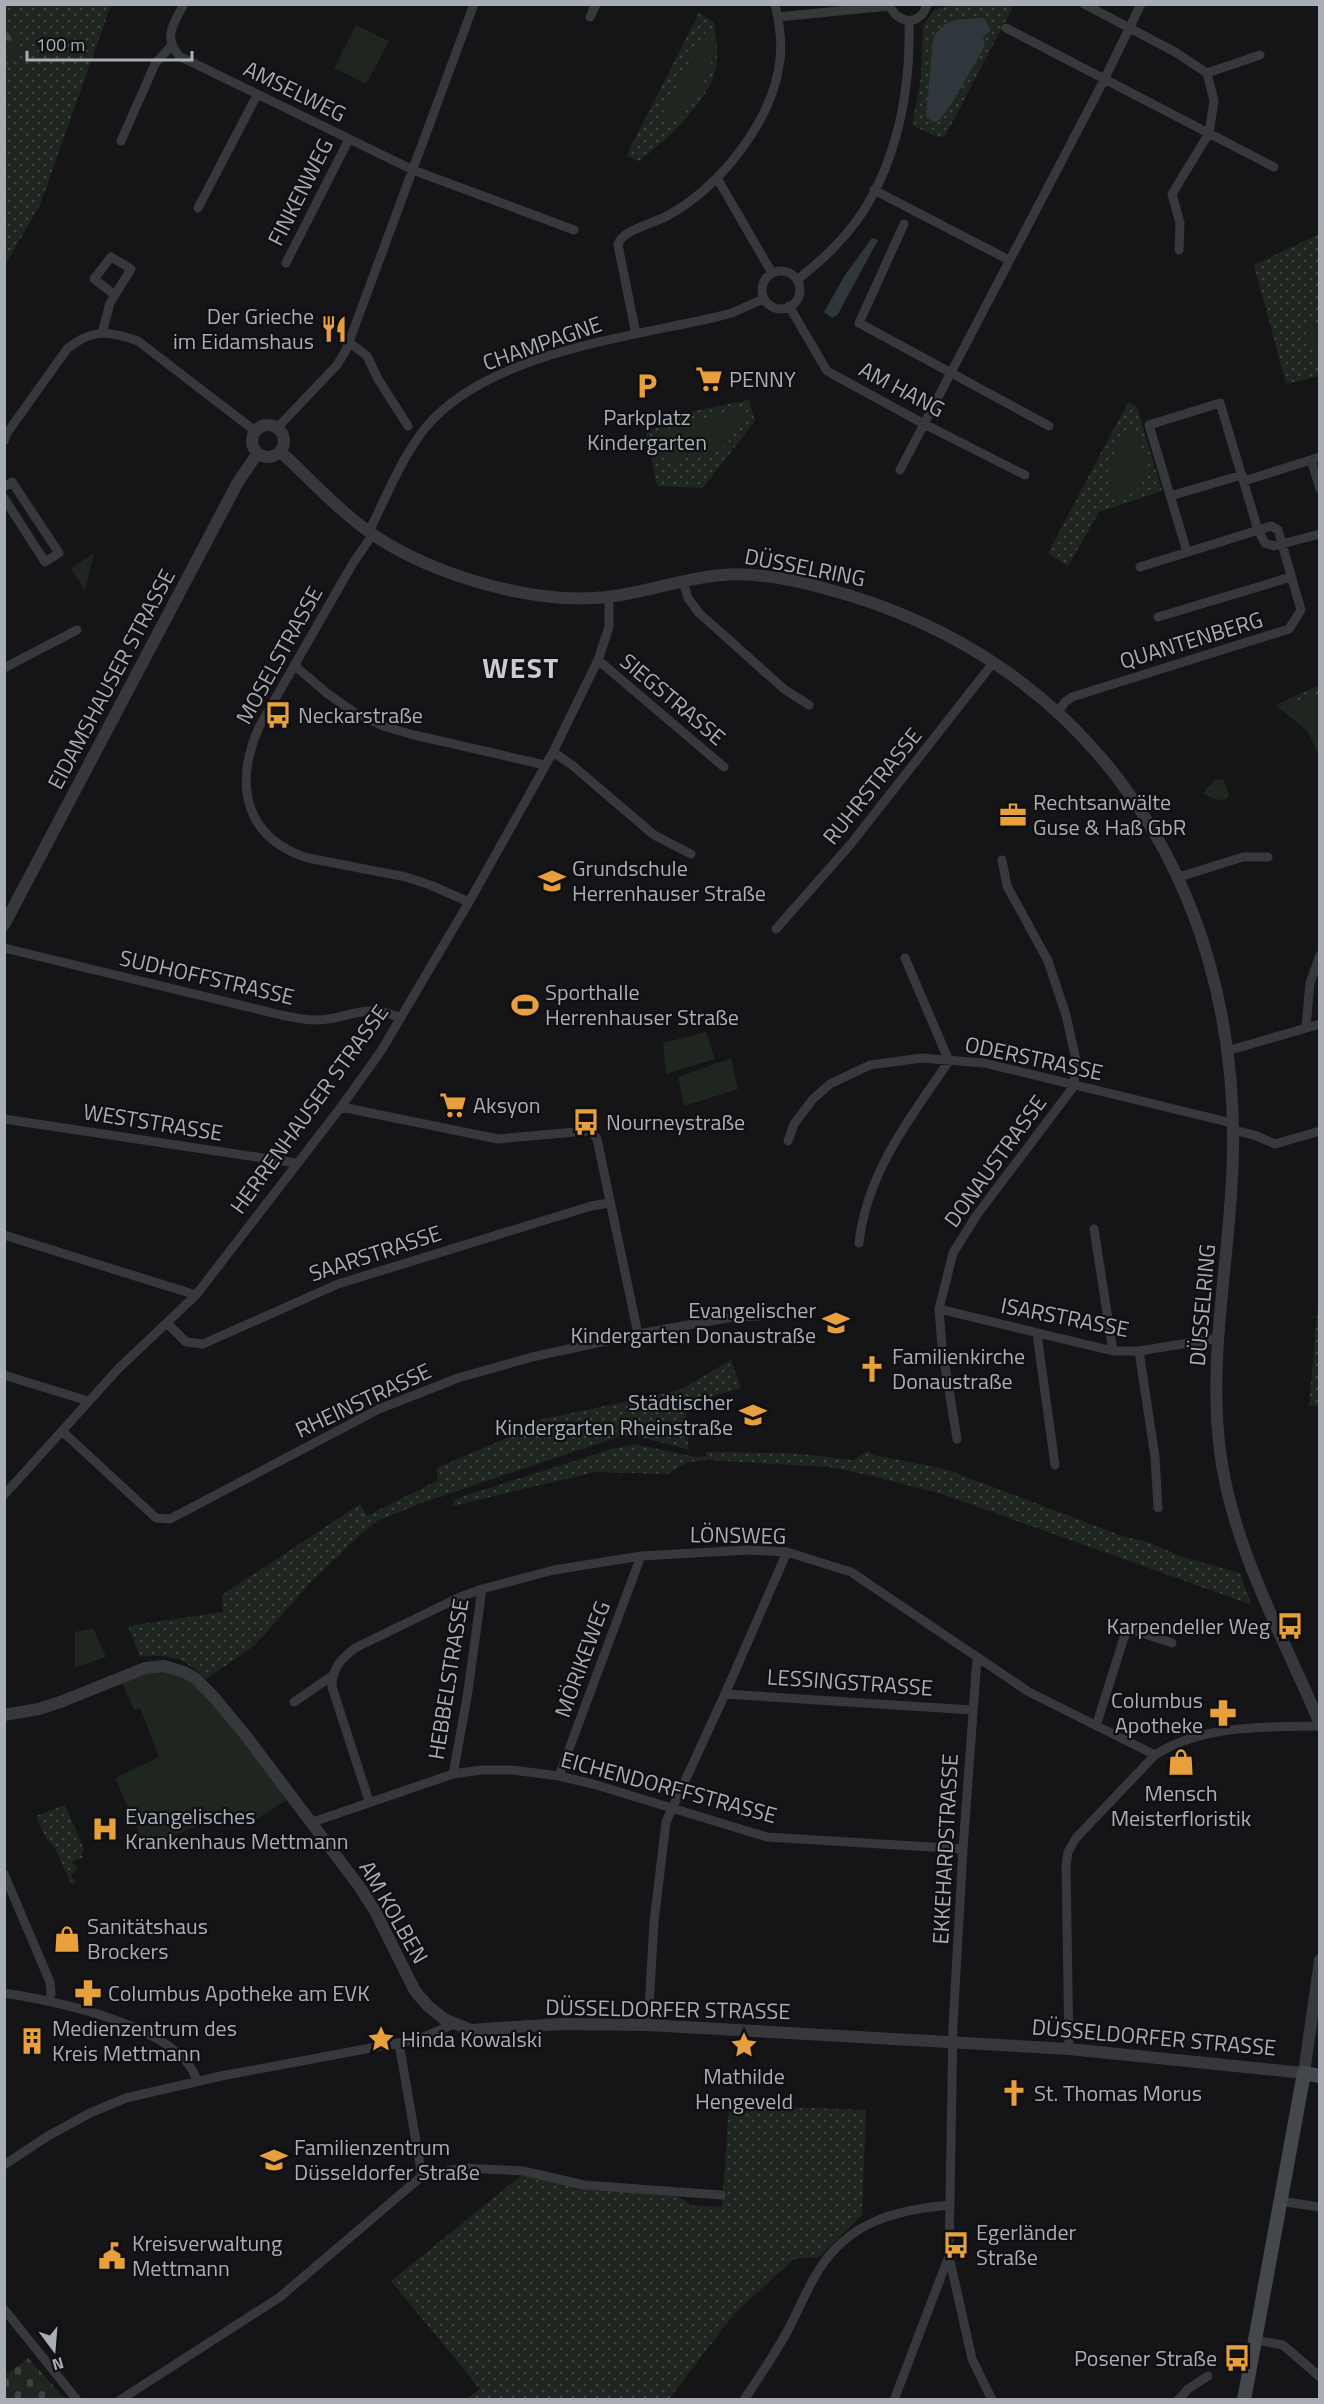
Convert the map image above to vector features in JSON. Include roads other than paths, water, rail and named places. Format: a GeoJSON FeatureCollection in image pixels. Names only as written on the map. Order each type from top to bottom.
{"type":"FeatureCollection","features":[{"type":"Feature","properties":{"kind":"main road","name":"DÜSSELDORFER STRASSE"},"geometry":{"type":"LineString","coordinates":[[1304,2073],[1320,2076]]}},
{"type":"Feature","properties":{"kind":"main road"},"geometry":{"type":"LineString","coordinates":[[1244,2400],[1304,2073]]}},
{"type":"Feature","properties":{"kind":"street"},"geometry":{"type":"LineString","coordinates":[[121,141],[155,64],[171,46],[170,32],[184,4]]}},
{"type":"Feature","properties":{"kind":"street"},"geometry":{"type":"LineString","coordinates":[[278,428],[337,365],[350,343],[474,4]]}},
{"type":"Feature","properties":{"kind":"street"},"geometry":{"type":"LineString","coordinates":[[590,17],[596,4]]}},
{"type":"Feature","properties":{"kind":"street"},"geometry":{"type":"LineString","coordinates":[[636,334],[625,284],[619,240],[625,234],[668,216],[702,191],[717,178],[756,129],[770,98],[780,59],[778,17],[775,4]]}},
{"type":"Feature","properties":{"kind":"street"},"geometry":{"type":"LineString","coordinates":[[778,17],[890,5],[894,15],[902,21],[909,22],[924,14],[927,4]]}},
{"type":"Feature","properties":{"kind":"street"},"geometry":{"type":"LineString","coordinates":[[1084,4],[1175,52],[1207,73],[1214,101],[1209,133],[1172,194],[1180,223],[1179,250]]}},
{"type":"Feature","properties":{"kind":"street"},"geometry":{"type":"LineString","coordinates":[[900,470],[1104,80],[1141,4]]}},
{"type":"Feature","properties":{"kind":"street"},"geometry":{"type":"LineString","coordinates":[[797,280],[839,242],[874,190],[892,147],[903,108],[909,60],[909,22]]}},
{"type":"Feature","properties":{"kind":"street"},"geometry":{"type":"LineString","coordinates":[[1006,28],[1274,167]]}},
{"type":"Feature","properties":{"kind":"street","name":"AMSELWEG"},"geometry":{"type":"LineString","coordinates":[[171,46],[179,56],[413,170]]}},
{"type":"Feature","properties":{"kind":"street"},"geometry":{"type":"LineString","coordinates":[[1207,73],[1260,55]]}},
{"type":"Feature","properties":{"kind":"street"},"geometry":{"type":"LineString","coordinates":[[198,208],[257,95]]}},
{"type":"Feature","properties":{"kind":"street","name":"FINKENWEG"},"geometry":{"type":"LineString","coordinates":[[286,263],[349,139]]}},
{"type":"Feature","properties":{"kind":"street"},"geometry":{"type":"LineString","coordinates":[[413,170],[574,230]]}},
{"type":"Feature","properties":{"kind":"street"},"geometry":{"type":"LineString","coordinates":[[717,178],[772,273]]}},
{"type":"Feature","properties":{"kind":"street"},"geometry":{"type":"LineString","coordinates":[[874,190],[1009,260]]}},
{"type":"Feature","properties":{"kind":"street","name":"AM HANG"},"geometry":{"type":"LineString","coordinates":[[904,224],[859,323],[1049,426]]}},
{"type":"Feature","properties":{"kind":"street"},"geometry":{"type":"LineString","coordinates":[[788,272],[797,280],[799,295],[789,306],[780,309],[772,307],[763,299],[761,289],[763,283],[772,273],[788,272]]}},
{"type":"Feature","properties":{"kind":"street"},"geometry":{"type":"LineString","coordinates":[[102,333],[110,303],[115,295]]}},
{"type":"Feature","properties":{"kind":"street","name":"CHAMPAGNE"},"geometry":{"type":"LineString","coordinates":[[371,533],[417,440],[428,425],[455,400],[485,382],[527,364],[576,348],[732,313],[763,299]]}},
{"type":"Feature","properties":{"kind":"street","name":"AM HANG"},"geometry":{"type":"LineString","coordinates":[[789,306],[826,371],[1025,475]]}},
{"type":"Feature","properties":{"kind":"street"},"geometry":{"type":"LineString","coordinates":[[4,441],[7,433],[67,349],[80,338],[102,333],[117,334],[138,342],[255,431]]}},
{"type":"Feature","properties":{"kind":"street"},"geometry":{"type":"LineString","coordinates":[[350,343],[367,356],[378,379],[408,426]]}},
{"type":"Feature","properties":{"kind":"street"},"geometry":{"type":"LineString","coordinates":[[1187,552],[1149,425],[1220,403],[1258,530],[1269,546],[1282,545],[1320,534]]}},
{"type":"Feature","properties":{"kind":"street"},"geometry":{"type":"LineString","coordinates":[[265,425],[278,428],[285,440],[281,452],[267,458],[257,453],[251,442],[255,431],[265,425]]}},
{"type":"Feature","properties":{"kind":"street","name":"DÜSSELRING"},"geometry":{"type":"LineString","coordinates":[[281,452],[371,533],[419,560],[499,587],[556,598],[609,597],[732,574],[778,579],[819,587],[865,599],[909,616],[930,625],[993,663],[1057,713],[1096,752],[1124,786],[1158,837],[1179,877],[1201,932],[1221,1014],[1227,1051],[1233,1126],[1230,1218],[1219,1338],[1217,1408],[1220,1455],[1236,1524],[1272,1615],[1320,1725]]}},
{"type":"Feature","properties":{"kind":"street","name":"EIDAMSHAUSER STRASSE"},"geometry":{"type":"LineString","coordinates":[[4,925],[238,482],[257,453]]}},
{"type":"Feature","properties":{"kind":"street"},"geometry":{"type":"LineString","coordinates":[[1170,496],[1315,458],[1320,489]]}},
{"type":"Feature","properties":{"kind":"street"},"geometry":{"type":"LineString","coordinates":[[4,487],[12,482],[59,553],[45,562],[4,498]]}},
{"type":"Feature","properties":{"kind":"street"},"geometry":{"type":"LineString","coordinates":[[1140,567],[1258,530],[1275,527],[1282,545]]}},
{"type":"Feature","properties":{"kind":"street","name":"MOSELSTRASSE"},"geometry":{"type":"LineString","coordinates":[[371,533],[259,728],[247,770],[249,805],[264,832],[275,844],[293,854],[406,877],[469,902]]}},
{"type":"Feature","properties":{"kind":"street","name":"QUANTENBERG"},"geometry":{"type":"LineString","coordinates":[[1057,713],[1072,697],[1289,629],[1300,610],[1282,545]]}},
{"type":"Feature","properties":{"kind":"street","name":"QUANTENBERG"},"geometry":{"type":"LineString","coordinates":[[1158,618],[1291,577]]}},
{"type":"Feature","properties":{"kind":"street"},"geometry":{"type":"LineString","coordinates":[[683,582],[688,598],[699,613],[784,689],[809,705]]}},
{"type":"Feature","properties":{"kind":"street","name":"HERRENHAUSER STRASSE"},"geometry":{"type":"LineString","coordinates":[[4,1495],[88,1401],[196,1295],[341,1107],[401,1018],[553,752],[598,660],[609,627],[609,597]]}},
{"type":"Feature","properties":{"kind":"street"},"geometry":{"type":"LineString","coordinates":[[4,668],[77,630]]}},
{"type":"Feature","properties":{"kind":"street","name":"SIEGSTRASSE"},"geometry":{"type":"LineString","coordinates":[[598,660],[724,767]]}},
{"type":"Feature","properties":{"kind":"street","name":"RUHRSTRASSE"},"geometry":{"type":"LineString","coordinates":[[776,929],[850,844],[993,663]]}},
{"type":"Feature","properties":{"kind":"street"},"geometry":{"type":"LineString","coordinates":[[295,666],[355,713],[383,726],[545,765]]}},
{"type":"Feature","properties":{"kind":"street"},"geometry":{"type":"LineString","coordinates":[[553,752],[572,765],[654,835],[691,854]]}},
{"type":"Feature","properties":{"kind":"street"},"geometry":{"type":"LineString","coordinates":[[1179,877],[1243,858],[1268,857]]}},
{"type":"Feature","properties":{"kind":"street"},"geometry":{"type":"LineString","coordinates":[[1002,860],[1006,886],[1048,961],[1066,1015],[1076,1060],[1074,1086]]}},
{"type":"Feature","properties":{"kind":"street","name":"SUDHOFFSTRASSE"},"geometry":{"type":"LineString","coordinates":[[4,948],[281,1015],[314,1020],[370,1010],[384,1011],[401,1018]]}},
{"type":"Feature","properties":{"kind":"street"},"geometry":{"type":"LineString","coordinates":[[1306,1027],[1310,983],[1320,955]]}},
{"type":"Feature","properties":{"kind":"street"},"geometry":{"type":"LineString","coordinates":[[859,1244],[862,1218],[868,1197],[886,1154],[950,1061],[905,958]]}},
{"type":"Feature","properties":{"kind":"street"},"geometry":{"type":"LineString","coordinates":[[1227,1051],[1320,1024]]}},
{"type":"Feature","properties":{"kind":"street","name":"ODERSTRASSE"},"geometry":{"type":"LineString","coordinates":[[788,1141],[794,1125],[813,1099],[830,1084],[870,1065],[922,1058],[984,1063],[1233,1126],[1275,1144],[1320,1131]]}},
{"type":"Feature","properties":{"kind":"street","name":"DONAUSTRASSE"},"geometry":{"type":"LineString","coordinates":[[957,1439],[942,1347],[939,1309],[953,1252],[976,1216],[1074,1086]]}},
{"type":"Feature","properties":{"kind":"street"},"geometry":{"type":"LineString","coordinates":[[341,1107],[498,1139],[586,1131],[593,1133],[597,1139],[638,1334]]}},
{"type":"Feature","properties":{"kind":"street","name":"WESTSTRASSE"},"geometry":{"type":"LineString","coordinates":[[4,1119],[296,1163]]}},
{"type":"Feature","properties":{"kind":"street","name":"SAARSTRASSE"},"geometry":{"type":"LineString","coordinates":[[167,1323],[186,1342],[203,1344],[338,1284],[591,1206],[609,1203]]}},
{"type":"Feature","properties":{"kind":"street"},"geometry":{"type":"LineString","coordinates":[[1094,1229],[1113,1351]]}},
{"type":"Feature","properties":{"kind":"street"},"geometry":{"type":"LineString","coordinates":[[4,1235],[196,1295]]}},
{"type":"Feature","properties":{"kind":"street","name":"ISARSTRASSE"},"geometry":{"type":"LineString","coordinates":[[939,1309],[1113,1351],[1139,1351],[1219,1338]]}},
{"type":"Feature","properties":{"kind":"street","name":"RHEINSTRASSE"},"geometry":{"type":"LineString","coordinates":[[62,1431],[156,1518],[170,1519],[379,1409],[458,1378],[510,1363],[638,1334],[733,1317],[760,1317]]}},
{"type":"Feature","properties":{"kind":"street"},"geometry":{"type":"LineString","coordinates":[[1037,1334],[1055,1465]]}},
{"type":"Feature","properties":{"kind":"street"},"geometry":{"type":"LineString","coordinates":[[1139,1351],[1155,1457],[1158,1508]]}},
{"type":"Feature","properties":{"kind":"street"},"geometry":{"type":"LineString","coordinates":[[4,1375],[88,1401]]}},
{"type":"Feature","properties":{"kind":"street","name":"LÖNSWEG"},"geometry":{"type":"LineString","coordinates":[[294,1702],[332,1676],[338,1664],[355,1648],[482,1589],[554,1570],[641,1556],[748,1550],[787,1552],[850,1572],[1029,1692],[1155,1755]]}},
{"type":"Feature","properties":{"kind":"street"},"geometry":{"type":"LineString","coordinates":[[648,2025],[657,1900],[666,1822],[787,1552]]}},
{"type":"Feature","properties":{"kind":"street","name":"MÖRIKEWEG"},"geometry":{"type":"LineString","coordinates":[[559,1776],[641,1556]]}},
{"type":"Feature","properties":{"kind":"street","name":"HEBBELSTRASSE"},"geometry":{"type":"LineString","coordinates":[[453,1774],[467,1698],[482,1589]]}},
{"type":"Feature","properties":{"kind":"street"},"geometry":{"type":"LineString","coordinates":[[1096,1726],[1127,1628],[1172,1643]]}},
{"type":"Feature","properties":{"kind":"street","name":"EKKEHARDSTRASSE"},"geometry":{"type":"LineString","coordinates":[[949,2256],[953,2041],[963,1849],[977,1658]]}},
{"type":"Feature","properties":{"kind":"street","name":"AM KOLBEN"},"geometry":{"type":"LineString","coordinates":[[4,1715],[39,1709],[134,1672],[156,1666],[173,1667],[195,1678],[246,1736],[313,1822],[375,1911],[415,1991],[428,2006],[454,2024]]}},
{"type":"Feature","properties":{"kind":"street"},"geometry":{"type":"LineString","coordinates":[[313,1822],[369,1802],[334,1695],[332,1676]]}},
{"type":"Feature","properties":{"kind":"street","name":"LESSINGSTRASSE"},"geometry":{"type":"LineString","coordinates":[[725,1694],[973,1710]]}},
{"type":"Feature","properties":{"kind":"street"},"geometry":{"type":"LineString","coordinates":[[1069,2049],[1067,1856],[1076,1838],[1155,1755],[1169,1746],[1221,1731],[1320,1725]]}},
{"type":"Feature","properties":{"kind":"street","name":"EICHENDORFFSTRASSE"},"geometry":{"type":"LineString","coordinates":[[369,1802],[453,1774],[481,1770],[512,1770],[559,1776],[779,1838],[963,1849]]}},
{"type":"Feature","properties":{"kind":"street"},"geometry":{"type":"LineString","coordinates":[[4,1874],[50,1982],[49,2001]]}},
{"type":"Feature","properties":{"kind":"street"},"geometry":{"type":"LineString","coordinates":[[1304,2073],[1320,1960]]}},
{"type":"Feature","properties":{"kind":"street"},"geometry":{"type":"LineString","coordinates":[[4,1994],[49,2001],[131,2026],[183,2056],[195,2072],[197,2081]]}},
{"type":"Feature","properties":{"kind":"street"},"geometry":{"type":"LineString","coordinates":[[4,2165],[48,2136],[115,2102],[197,2081],[431,2036],[454,2024]]}},
{"type":"Feature","properties":{"kind":"street","name":"DÜSSELDORFER STRASSE"},"geometry":{"type":"LineString","coordinates":[[454,2024],[481,2030],[560,2024],[648,2025],[953,2041],[1069,2049],[1304,2073]]}},
{"type":"Feature","properties":{"kind":"street"},"geometry":{"type":"LineString","coordinates":[[399,2043],[422,2176]]}},
{"type":"Feature","properties":{"kind":"street"},"geometry":{"type":"LineString","coordinates":[[120,2400],[279,2297],[422,2176],[463,2168],[522,2171],[584,2185],[721,2196]]}},
{"type":"Feature","properties":{"kind":"street"},"geometry":{"type":"LineString","coordinates":[[1280,2201],[1320,2207]]}},
{"type":"Feature","properties":{"kind":"street"},"geometry":{"type":"LineString","coordinates":[[744,2400],[776,2353],[817,2273],[844,2242],[871,2222],[905,2210],[949,2205]]}},
{"type":"Feature","properties":{"kind":"street"},"geometry":{"type":"LineString","coordinates":[[894,2400],[949,2256]]}},
{"type":"Feature","properties":{"kind":"street"},"geometry":{"type":"LineString","coordinates":[[949,2256],[972,2359],[992,2400]]}},
{"type":"Feature","properties":{"kind":"street"},"geometry":{"type":"LineString","coordinates":[[4,2310],[77,2400]]}},
{"type":"Feature","properties":{"kind":"street"},"geometry":{"type":"LineString","coordinates":[[1255,2340],[1284,2345],[1320,2377]]}},
{"type":"Feature","properties":{"kind":"street"},"geometry":{"type":"LineString","coordinates":[[1178,2400],[1188,2389],[1208,2376]]}},
{"type":"Feature","properties":{"kind":"place","name":"Der Grieche im Eidamshaus"},"geometry":{"type":"Point","coordinates":[334,329]}},
{"type":"Feature","properties":{"kind":"place","name":"PENNY"},"geometry":{"type":"Point","coordinates":[709,379]}},
{"type":"Feature","properties":{"kind":"place","name":"Parkplatz Kindergarten"},"geometry":{"type":"Point","coordinates":[647,386]}},
{"type":"Feature","properties":{"kind":"place","name":"Neckarstraße"},"geometry":{"type":"Point","coordinates":[278,715]}},
{"type":"Feature","properties":{"kind":"place","name":"Rechtsanwälte Guse & Haß GbR"},"geometry":{"type":"Point","coordinates":[1013,815]}},
{"type":"Feature","properties":{"kind":"place","name":"Grundschule Herrenhauser Straße"},"geometry":{"type":"Point","coordinates":[552,881]}},
{"type":"Feature","properties":{"kind":"place","name":"Sporthalle Herrenhauser Straße"},"geometry":{"type":"Point","coordinates":[525,1005]}},
{"type":"Feature","properties":{"kind":"place","name":"Aksyon"},"geometry":{"type":"Point","coordinates":[453,1105]}},
{"type":"Feature","properties":{"kind":"place","name":"Nourneystraße"},"geometry":{"type":"Point","coordinates":[586,1122]}},
{"type":"Feature","properties":{"kind":"place","name":"Evangelischer Kindergarten Donaustraße"},"geometry":{"type":"Point","coordinates":[836,1323]}},
{"type":"Feature","properties":{"kind":"place","name":"Familienkirche Donaustraße"},"geometry":{"type":"Point","coordinates":[872,1369]}},
{"type":"Feature","properties":{"kind":"place","name":"Städtischer Kindergarten Rheinstraße"},"geometry":{"type":"Point","coordinates":[753,1415]}},
{"type":"Feature","properties":{"kind":"place","name":"Karpendeller Weg"},"geometry":{"type":"Point","coordinates":[1290,1626]}},
{"type":"Feature","properties":{"kind":"place","name":"Columbus Apotheke"},"geometry":{"type":"Point","coordinates":[1223,1713]}},
{"type":"Feature","properties":{"kind":"place","name":"Mensch Meisterfloristik"},"geometry":{"type":"Point","coordinates":[1181,1762]}},
{"type":"Feature","properties":{"kind":"place","name":"Evangelisches Krankenhaus Mettmann"},"geometry":{"type":"Point","coordinates":[105,1829]}},
{"type":"Feature","properties":{"kind":"place","name":"Sanitätshaus Brockers"},"geometry":{"type":"Point","coordinates":[67,1939]}},
{"type":"Feature","properties":{"kind":"place","name":"Columbus Apotheke am EVK"},"geometry":{"type":"Point","coordinates":[88,1993]}},
{"type":"Feature","properties":{"kind":"place","name":"Hinda Kowalski"},"geometry":{"type":"Point","coordinates":[381,2039]}},
{"type":"Feature","properties":{"kind":"place","name":"Medienzentrum des Kreis Mettmann"},"geometry":{"type":"Point","coordinates":[32,2041]}},
{"type":"Feature","properties":{"kind":"place","name":"Mathilde Hengeveld"},"geometry":{"type":"Point","coordinates":[744,2045]}},
{"type":"Feature","properties":{"kind":"place","name":"St. Thomas Morus"},"geometry":{"type":"Point","coordinates":[1014,2093]}},
{"type":"Feature","properties":{"kind":"place","name":"Familienzentrum Düsseldorfer Straße"},"geometry":{"type":"Point","coordinates":[274,2160]}},
{"type":"Feature","properties":{"kind":"place","name":"Egerländer Straße"},"geometry":{"type":"Point","coordinates":[956,2245]}},
{"type":"Feature","properties":{"kind":"place","name":"Kreisverwaltung Mettmann"},"geometry":{"type":"Point","coordinates":[112,2256]}},
{"type":"Feature","properties":{"kind":"place","name":"Posener Straße"},"geometry":{"type":"Point","coordinates":[1237,2358]}},
{"type":"Feature","properties":{"kind":"district","name":"WEST"},"geometry":{"type":"Point","coordinates":[521,668]}}]}
